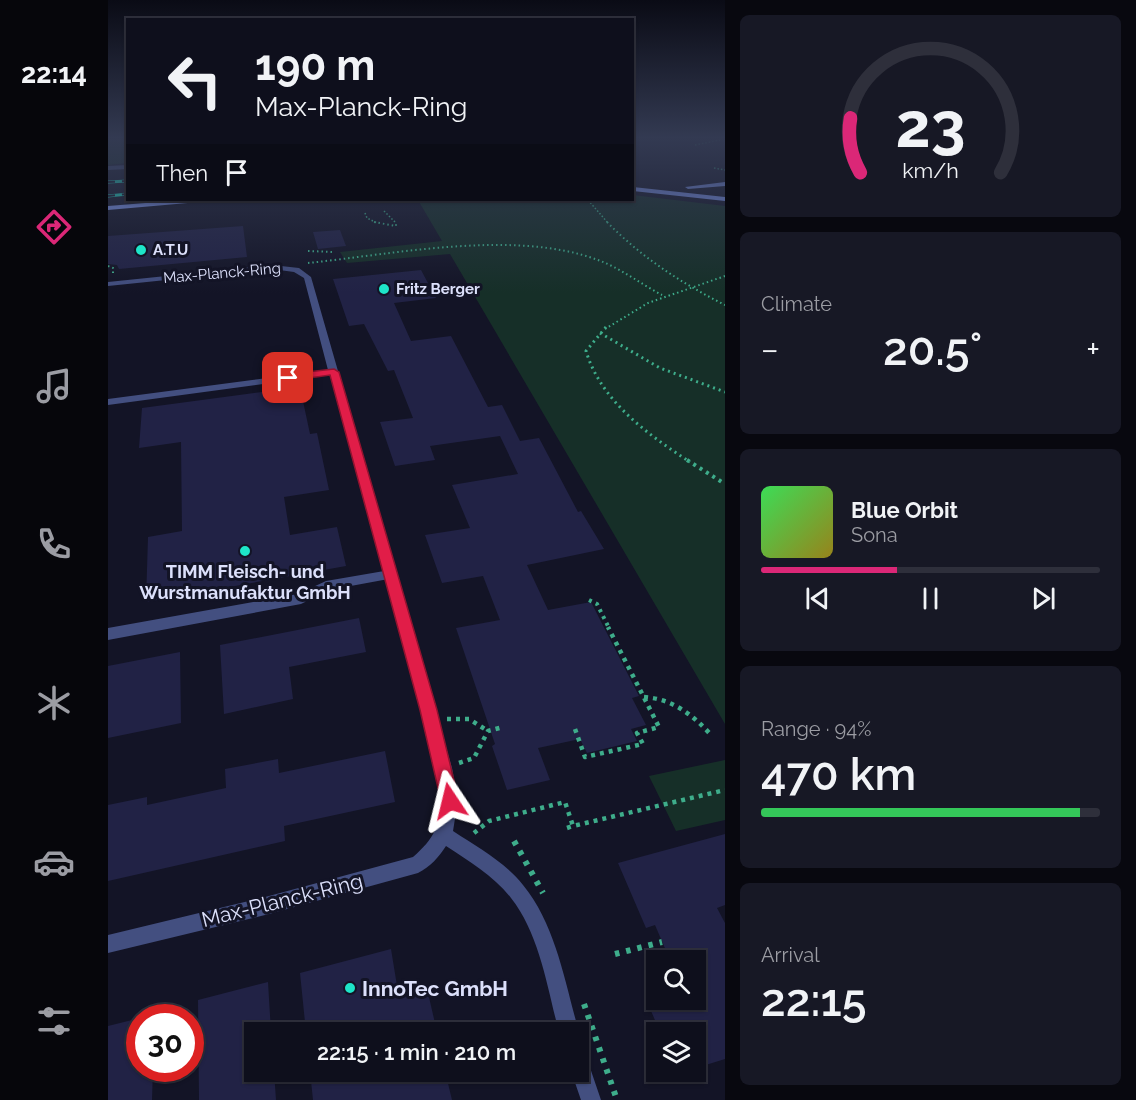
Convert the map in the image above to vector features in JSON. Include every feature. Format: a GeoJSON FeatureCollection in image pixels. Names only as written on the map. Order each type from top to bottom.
{"type":"FeatureCollection","features":[{"type":"Feature","properties":{"kind":"main road"},"geometry":{"type":"LineString","coordinates":[[645,190],[725,199]]}},
{"type":"Feature","properties":{"kind":"main road"},"geometry":{"type":"LineString","coordinates":[[108,208],[188,201]]}},
{"type":"Feature","properties":{"kind":"street","name":"Max-Planck-Ring"},"geometry":{"type":"LineString","coordinates":[[108,284],[264,267],[291,268],[307,277],[432,721],[450,801],[451,840],[418,864],[393,872],[108,944]]}},
{"type":"Feature","properties":{"kind":"street"},"geometry":{"type":"LineString","coordinates":[[108,402],[334,372]]}},
{"type":"Feature","properties":{"kind":"street"},"geometry":{"type":"LineString","coordinates":[[108,634],[301,599],[326,586],[390,575]]}},
{"type":"Feature","properties":{"kind":"street"},"geometry":{"type":"LineString","coordinates":[[451,840],[500,874],[517,891],[536,924],[566,1022]]}},
{"type":"Feature","properties":{"kind":"street"},"geometry":{"type":"LineString","coordinates":[[585,1082],[591,1100]]}},
{"type":"Feature","properties":{"kind":"path"},"geometry":{"type":"LineString","coordinates":[[589,201],[601,217],[631,247],[689,286],[725,305]]}},
{"type":"Feature","properties":{"kind":"path"},"geometry":{"type":"LineString","coordinates":[[365,213],[367,218],[380,225],[396,226],[396,221],[384,211]]}},
{"type":"Feature","properties":{"kind":"path"},"geometry":{"type":"LineString","coordinates":[[291,268],[310,262],[335,259],[485,245],[543,247],[598,260],[662,295]]}},
{"type":"Feature","properties":{"kind":"path"},"geometry":{"type":"LineString","coordinates":[[308,251],[333,251],[335,259]]}},
{"type":"Feature","properties":{"kind":"path"},"geometry":{"type":"LineString","coordinates":[[725,276],[662,295],[600,333],[586,351],[588,363],[600,384],[656,439],[725,484]]}},
{"type":"Feature","properties":{"kind":"path"},"geometry":{"type":"LineString","coordinates":[[600,333],[628,354],[685,379],[725,392]]}},
{"type":"Feature","properties":{"kind":"path"},"geometry":{"type":"LineString","coordinates":[[574,729],[585,757],[643,744],[637,733],[659,727],[597,604],[589,600]]}},
{"type":"Feature","properties":{"kind":"path"},"geometry":{"type":"LineString","coordinates":[[644,697],[654,697],[679,706],[693,715],[712,736]]}},
{"type":"Feature","properties":{"kind":"path"},"geometry":{"type":"LineString","coordinates":[[432,721],[463,717],[479,722],[488,731]]}},
{"type":"Feature","properties":{"kind":"path"},"geometry":{"type":"LineString","coordinates":[[444,768],[474,758],[488,731],[503,727]]}},
{"type":"Feature","properties":{"kind":"path"},"geometry":{"type":"LineString","coordinates":[[451,840],[489,821],[564,802],[570,827],[725,790]]}},
{"type":"Feature","properties":{"kind":"path"},"geometry":{"type":"LineString","coordinates":[[615,954],[662,942]]}},
{"type":"Feature","properties":{"kind":"green space"},"geometry":{"type":"Polygon","coordinates":[[[634,195],[725,206],[725,724],[450,254],[347,263],[340,252],[442,241],[419,201],[634,201],[634,195]]]}},
{"type":"Feature","properties":{"kind":"green space"},"geometry":{"type":"Polygon","coordinates":[[[725,760],[725,820],[676,831],[649,776],[725,760]]]}},
{"type":"Feature","properties":{"kind":"building"},"geometry":{"type":"Polygon","coordinates":[[[243,226],[247,257],[119,269],[117,265],[108,264],[108,236],[243,226]]]}},
{"type":"Feature","properties":{"kind":"building"},"geometry":{"type":"Polygon","coordinates":[[[340,230],[346,246],[318,249],[313,232],[340,230]]]}},
{"type":"Feature","properties":{"kind":"building"},"geometry":{"type":"Polygon","coordinates":[[[421,270],[436,298],[394,303],[411,341],[451,336],[488,407],[502,405],[520,441],[539,438],[578,512],[581,511],[604,549],[527,565],[548,610],[591,602],[639,696],[632,698],[646,725],[631,729],[637,741],[587,753],[580,739],[538,748],[550,780],[507,790],[492,746],[495,744],[456,628],[500,620],[483,576],[442,583],[425,535],[470,528],[452,485],[518,474],[500,436],[430,446],[435,460],[395,466],[380,422],[413,418],[394,370],[388,371],[364,324],[349,326],[333,279],[421,270]]]}},
{"type":"Feature","properties":{"kind":"building"},"geometry":{"type":"Polygon","coordinates":[[[300,387],[310,434],[317,433],[329,490],[284,497],[290,535],[337,527],[346,566],[146,602],[148,537],[182,531],[181,442],[139,448],[142,408],[300,387]]]}},
{"type":"Feature","properties":{"kind":"building"},"geometry":{"type":"Polygon","coordinates":[[[359,618],[366,652],[289,667],[293,699],[224,714],[220,645],[359,618]]]}},
{"type":"Feature","properties":{"kind":"building"},"geometry":{"type":"Polygon","coordinates":[[[180,652],[181,723],[108,738],[108,666],[180,652]]]}},
{"type":"Feature","properties":{"kind":"building"},"geometry":{"type":"Polygon","coordinates":[[[385,751],[395,802],[284,826],[285,841],[108,881],[108,805],[147,797],[147,805],[226,788],[225,769],[278,759],[279,773],[385,751]]]}},
{"type":"Feature","properties":{"kind":"building"},"geometry":{"type":"Polygon","coordinates":[[[725,834],[725,905],[717,908],[725,923],[725,1059],[706,1065],[706,1022],[656,1022],[651,1010],[706,1010],[706,950],[666,950],[655,925],[646,928],[618,863],[725,834]]]}},
{"type":"Feature","properties":{"kind":"building","name":"InnoTec GmbH"},"geometry":{"type":"Polygon","coordinates":[[[391,949],[398,992],[426,984],[435,1022],[305,1022],[300,973],[391,949]]]}},
{"type":"Feature","properties":{"kind":"building"},"geometry":{"type":"Polygon","coordinates":[[[268,982],[270,1022],[244,1022],[244,1082],[275,1082],[276,1100],[199,1100],[199,1082],[204,1082],[204,1004],[198,1004],[198,1000],[268,982]]]}},
{"type":"Feature","properties":{"kind":"building"},"geometry":{"type":"Polygon","coordinates":[[[126,1022],[126,1082],[153,1082],[152,1100],[108,1100],[108,1026],[126,1022]]]}},
{"type":"Feature","properties":{"kind":"building"},"geometry":{"type":"Polygon","coordinates":[[[311,1082],[448,1082],[452,1100],[313,1100],[311,1082]]]}},
{"type":"Feature","properties":{"kind":"railway"},"geometry":{"type":"LineString","coordinates":[[108,196],[126,194]]}},
{"type":"Feature","properties":{"kind":"place","name":"A.T.U"},"geometry":{"type":"Point","coordinates":[141,250]}},
{"type":"Feature","properties":{"kind":"place","name":"Fritz Berger"},"geometry":{"type":"Point","coordinates":[384,289]}},
{"type":"Feature","properties":{"kind":"place","name":"TIMM Fleisch- und Wurstmanufaktur GmbH"},"geometry":{"type":"Point","coordinates":[245,551]}},
{"type":"Feature","properties":{"kind":"place","name":"InnoTec GmbH"},"geometry":{"type":"Point","coordinates":[350,988]}},
{"type":"Feature","properties":{"kind":"route"},"geometry":{"type":"LineString","coordinates":[[288,378],[334,372],[429,710],[450,801]]}}]}
